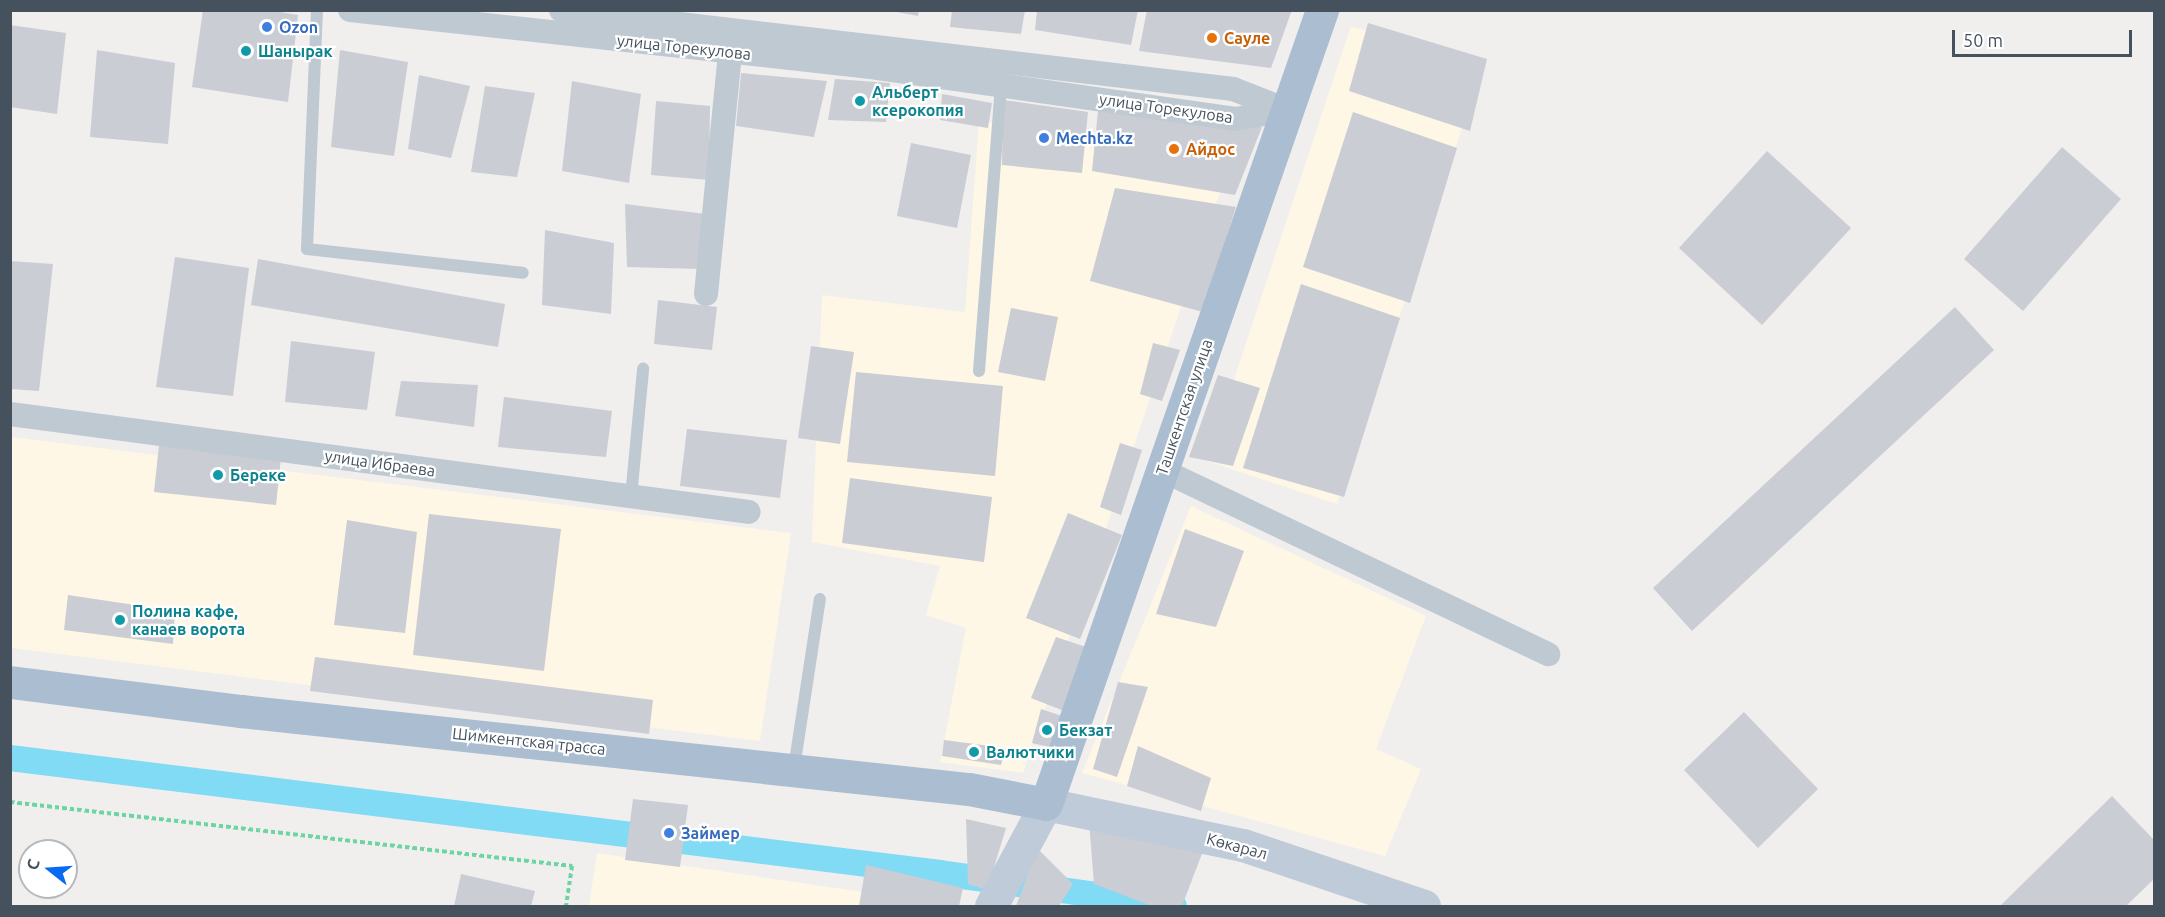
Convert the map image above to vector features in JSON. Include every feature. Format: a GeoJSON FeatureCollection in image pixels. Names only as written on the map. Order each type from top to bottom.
{"type":"FeatureCollection","features":[{"type":"Feature","properties":{"kind":"main road","name":"Ташкентская улица"},"geometry":{"type":"LineString","coordinates":[[1046,804],[1322,10]]}},
{"type":"Feature","properties":{"kind":"main road","name":"Шимкентская трасса"},"geometry":{"type":"LineString","coordinates":[[10,682],[241,711],[969,789],[1046,804]]}},
{"type":"Feature","properties":{"kind":"main road"},"geometry":{"type":"LineString","coordinates":[[991,906],[1046,804]]}},
{"type":"Feature","properties":{"kind":"main road","name":"Көкарал"},"geometry":{"type":"LineString","coordinates":[[1046,804],[1243,844],[1424,906]]}},
{"type":"Feature","properties":{"kind":"street","name":"улица Торекулова"},"geometry":{"type":"LineString","coordinates":[[350,10],[871,67],[1235,119],[1287,110]]}},
{"type":"Feature","properties":{"kind":"street","name":"улица Торекулова"},"geometry":{"type":"LineString","coordinates":[[561,10],[1233,89],[1287,110]]}},
{"type":"Feature","properties":{"kind":"street"},"geometry":{"type":"LineString","coordinates":[[706,294],[730,52]]}},
{"type":"Feature","properties":{"kind":"street","name":"улица Ибраева"},"geometry":{"type":"LineString","coordinates":[[10,414],[749,512]]}},
{"type":"Feature","properties":{"kind":"street"},"geometry":{"type":"LineString","coordinates":[[1162,470],[1548,654]]}},
{"type":"Feature","properties":{"kind":"lane"},"geometry":{"type":"LineString","coordinates":[[317,10],[308,249],[523,273]]}},
{"type":"Feature","properties":{"kind":"lane"},"geometry":{"type":"LineString","coordinates":[[979,371],[1001,85]]}},
{"type":"Feature","properties":{"kind":"lane"},"geometry":{"type":"LineString","coordinates":[[631,497],[643,369]]}},
{"type":"Feature","properties":{"kind":"lane"},"geometry":{"type":"LineString","coordinates":[[794,770],[820,600]]}},
{"type":"Feature","properties":{"kind":"path"},"geometry":{"type":"LineString","coordinates":[[10,802],[572,866],[566,906]]}},
{"type":"Feature","properties":{"kind":"shaded area"},"geometry":{"type":"Polygon","coordinates":[[[1351,26],[1482,68],[1337,504],[1207,461],[1351,26]]]}},
{"type":"Feature","properties":{"kind":"shaded area"},"geometry":{"type":"Polygon","coordinates":[[[979,121],[1233,154],[1023,773],[940,762],[966,628],[926,615],[940,566],[812,542],[822,295],[965,312],[979,121]]]}},
{"type":"Feature","properties":{"kind":"shaded area"},"geometry":{"type":"Polygon","coordinates":[[[11,437],[791,533],[760,741],[11,648],[11,437]]]}},
{"type":"Feature","properties":{"kind":"shaded area"},"geometry":{"type":"Polygon","coordinates":[[[1191,506],[1426,616],[1376,749],[1421,769],[1385,856],[1082,773],[1191,506]]]}},
{"type":"Feature","properties":{"kind":"shaded area"},"geometry":{"type":"Polygon","coordinates":[[[597,853],[931,902],[928,906],[589,906],[597,853]]]}},
{"type":"Feature","properties":{"kind":"building","name":"Шанырак"},"geometry":{"type":"Polygon","coordinates":[[[203,10],[268,10],[298,15],[288,102],[192,87],[203,10]]]}},
{"type":"Feature","properties":{"kind":"building"},"geometry":{"type":"Polygon","coordinates":[[[886,10],[919,10],[918,16],[886,10]]]}},
{"type":"Feature","properties":{"kind":"building"},"geometry":{"type":"Polygon","coordinates":[[[952,10],[1025,10],[1021,34],[950,27],[952,10]]]}},
{"type":"Feature","properties":{"kind":"building"},"geometry":{"type":"Polygon","coordinates":[[[1037,10],[1138,10],[1131,45],[1035,30],[1037,10]]]}},
{"type":"Feature","properties":{"kind":"building","name":"Сауле"},"geometry":{"type":"Polygon","coordinates":[[[1147,10],[1292,10],[1271,68],[1139,51],[1147,10]]]}},
{"type":"Feature","properties":{"kind":"building"},"geometry":{"type":"Polygon","coordinates":[[[1368,23],[1487,59],[1470,131],[1349,91],[1368,23]]]}},
{"type":"Feature","properties":{"kind":"building"},"geometry":{"type":"Polygon","coordinates":[[[10,25],[66,33],[57,114],[10,107],[10,25]]]}},
{"type":"Feature","properties":{"kind":"building"},"geometry":{"type":"Polygon","coordinates":[[[97,50],[175,63],[168,144],[90,137],[97,50]]]}},
{"type":"Feature","properties":{"kind":"building"},"geometry":{"type":"Polygon","coordinates":[[[340,50],[408,62],[394,156],[331,147],[340,50]]]}},
{"type":"Feature","properties":{"kind":"building"},"geometry":{"type":"Polygon","coordinates":[[[741,73],[827,81],[814,137],[736,126],[741,73]]]}},
{"type":"Feature","properties":{"kind":"building"},"geometry":{"type":"Polygon","coordinates":[[[419,75],[470,86],[451,158],[408,149],[419,75]]]}},
{"type":"Feature","properties":{"kind":"building","name":"Альберт ксерокопия"},"geometry":{"type":"Polygon","coordinates":[[[835,79],[890,83],[886,122],[828,120],[835,79]]]}},
{"type":"Feature","properties":{"kind":"building"},"geometry":{"type":"Polygon","coordinates":[[[572,81],[641,94],[629,183],[562,171],[572,81]]]}},
{"type":"Feature","properties":{"kind":"building"},"geometry":{"type":"Polygon","coordinates":[[[485,86],[535,93],[517,177],[471,172],[485,86]]]}},
{"type":"Feature","properties":{"kind":"building"},"geometry":{"type":"Polygon","coordinates":[[[942,94],[992,103],[988,128],[940,120],[942,94]]]}},
{"type":"Feature","properties":{"kind":"building","name":"Mechta.kz"},"geometry":{"type":"Polygon","coordinates":[[[1003,100],[1088,112],[1082,173],[1002,165],[1003,100]]]}},
{"type":"Feature","properties":{"kind":"building"},"geometry":{"type":"Polygon","coordinates":[[[656,101],[710,106],[709,180],[651,175],[656,101]]]}},
{"type":"Feature","properties":{"kind":"building","name":"Айдос"},"geometry":{"type":"Polygon","coordinates":[[[1098,111],[1262,127],[1235,195],[1092,171],[1098,111]]]}},
{"type":"Feature","properties":{"kind":"building"},"geometry":{"type":"Polygon","coordinates":[[[1353,112],[1457,148],[1410,303],[1303,267],[1353,112]]]}},
{"type":"Feature","properties":{"kind":"building"},"geometry":{"type":"Polygon","coordinates":[[[911,143],[971,155],[957,228],[897,216],[911,143]]]}},
{"type":"Feature","properties":{"kind":"building"},"geometry":{"type":"Polygon","coordinates":[[[2062,147],[2121,199],[2023,311],[1964,259],[2062,147]]]}},
{"type":"Feature","properties":{"kind":"building"},"geometry":{"type":"Polygon","coordinates":[[[1767,151],[1851,228],[1762,325],[1679,248],[1767,151]]]}},
{"type":"Feature","properties":{"kind":"building"},"geometry":{"type":"Polygon","coordinates":[[[1115,188],[1236,207],[1203,312],[1090,281],[1115,188]]]}},
{"type":"Feature","properties":{"kind":"building"},"geometry":{"type":"Polygon","coordinates":[[[625,204],[706,214],[700,269],[627,267],[625,204]]]}},
{"type":"Feature","properties":{"kind":"building"},"geometry":{"type":"Polygon","coordinates":[[[545,230],[614,243],[611,314],[542,305],[545,230]]]}},
{"type":"Feature","properties":{"kind":"building"},"geometry":{"type":"Polygon","coordinates":[[[175,257],[249,268],[233,396],[156,387],[175,257]]]}},
{"type":"Feature","properties":{"kind":"building"},"geometry":{"type":"Polygon","coordinates":[[[258,259],[505,304],[498,347],[251,305],[258,259]]]}},
{"type":"Feature","properties":{"kind":"building"},"geometry":{"type":"Polygon","coordinates":[[[10,261],[53,264],[39,391],[10,389],[10,261]]]}},
{"type":"Feature","properties":{"kind":"building"},"geometry":{"type":"Polygon","coordinates":[[[1301,284],[1400,318],[1344,497],[1243,468],[1301,284]]]}},
{"type":"Feature","properties":{"kind":"building"},"geometry":{"type":"Polygon","coordinates":[[[658,300],[717,307],[712,350],[654,344],[658,300]]]}},
{"type":"Feature","properties":{"kind":"building"},"geometry":{"type":"Polygon","coordinates":[[[1955,307],[1994,350],[1692,631],[1653,588],[1955,307]]]}},
{"type":"Feature","properties":{"kind":"building"},"geometry":{"type":"Polygon","coordinates":[[[1011,308],[1058,317],[1045,381],[998,372],[1011,308]]]}},
{"type":"Feature","properties":{"kind":"building"},"geometry":{"type":"Polygon","coordinates":[[[291,341],[375,352],[367,410],[285,402],[291,341]]]}},
{"type":"Feature","properties":{"kind":"building"},"geometry":{"type":"Polygon","coordinates":[[[1153,343],[1180,350],[1162,401],[1140,394],[1153,343]]]}},
{"type":"Feature","properties":{"kind":"building"},"geometry":{"type":"Polygon","coordinates":[[[811,346],[854,352],[840,444],[798,438],[811,346]]]}},
{"type":"Feature","properties":{"kind":"building"},"geometry":{"type":"Polygon","coordinates":[[[856,372],[1003,386],[995,476],[847,462],[856,372]]]}},
{"type":"Feature","properties":{"kind":"building"},"geometry":{"type":"Polygon","coordinates":[[[1218,375],[1260,388],[1233,466],[1189,457],[1218,375]]]}},
{"type":"Feature","properties":{"kind":"building"},"geometry":{"type":"Polygon","coordinates":[[[401,381],[478,385],[474,427],[395,416],[401,381]]]}},
{"type":"Feature","properties":{"kind":"building"},"geometry":{"type":"Polygon","coordinates":[[[504,397],[612,411],[606,457],[498,447],[504,397]]]}},
{"type":"Feature","properties":{"kind":"building"},"geometry":{"type":"Polygon","coordinates":[[[687,429],[787,440],[780,498],[680,486],[687,429]]]}},
{"type":"Feature","properties":{"kind":"building"},"geometry":{"type":"Polygon","coordinates":[[[1120,443],[1142,450],[1121,515],[1100,507],[1120,443]]]}},
{"type":"Feature","properties":{"kind":"building","name":"Береке"},"geometry":{"type":"Polygon","coordinates":[[[159,445],[281,458],[276,505],[154,492],[159,445]]]}},
{"type":"Feature","properties":{"kind":"building"},"geometry":{"type":"Polygon","coordinates":[[[850,478],[992,497],[984,562],[842,543],[850,478]]]}},
{"type":"Feature","properties":{"kind":"building"},"geometry":{"type":"Polygon","coordinates":[[[1068,513],[1122,535],[1080,639],[1026,618],[1068,513]]]}},
{"type":"Feature","properties":{"kind":"building"},"geometry":{"type":"Polygon","coordinates":[[[429,514],[561,529],[544,671],[413,655],[429,514]]]}},
{"type":"Feature","properties":{"kind":"building"},"geometry":{"type":"Polygon","coordinates":[[[347,520],[417,532],[405,633],[334,625],[347,520]]]}},
{"type":"Feature","properties":{"kind":"building"},"geometry":{"type":"Polygon","coordinates":[[[1185,529],[1244,551],[1216,627],[1156,614],[1185,529]]]}},
{"type":"Feature","properties":{"kind":"building","name":"Полина кафе, канаев ворота"},"geometry":{"type":"Polygon","coordinates":[[[68,595],[175,611],[173,644],[64,630],[68,595]]]}},
{"type":"Feature","properties":{"kind":"building"},"geometry":{"type":"Polygon","coordinates":[[[1056,637],[1089,648],[1064,711],[1031,698],[1056,637]]]}},
{"type":"Feature","properties":{"kind":"building"},"geometry":{"type":"Polygon","coordinates":[[[315,657],[653,700],[649,734],[310,691],[315,657]]]}},
{"type":"Feature","properties":{"kind":"building"},"geometry":{"type":"Polygon","coordinates":[[[1118,682],[1148,687],[1117,777],[1093,769],[1118,682]]]}},
{"type":"Feature","properties":{"kind":"building","name":"Бекзат"},"geometry":{"type":"Polygon","coordinates":[[[1041,709],[1065,717],[1049,747],[1032,743],[1041,709]]]}},
{"type":"Feature","properties":{"kind":"building"},"geometry":{"type":"Polygon","coordinates":[[[1744,712],[1818,789],[1758,848],[1684,770],[1744,712]]]}},
{"type":"Feature","properties":{"kind":"building","name":"Валютчики"},"geometry":{"type":"Polygon","coordinates":[[[944,740],[1006,748],[1001,765],[942,756],[944,740]]]}},
{"type":"Feature","properties":{"kind":"building"},"geometry":{"type":"Polygon","coordinates":[[[1138,746],[1211,778],[1201,811],[1127,786],[1138,746]]]}},
{"type":"Feature","properties":{"kind":"building"},"geometry":{"type":"Polygon","coordinates":[[[2112,796],[2154,840],[2154,879],[2126,906],[2000,906],[2112,796]]]}},
{"type":"Feature","properties":{"kind":"building"},"geometry":{"type":"Polygon","coordinates":[[[633,799],[688,805],[680,867],[625,860],[633,799]]]}},
{"type":"Feature","properties":{"kind":"building"},"geometry":{"type":"Polygon","coordinates":[[[966,819],[1006,828],[987,890],[968,884],[966,819]]]}},
{"type":"Feature","properties":{"kind":"building"},"geometry":{"type":"Polygon","coordinates":[[[1089,821],[1203,851],[1182,906],[1152,906],[1094,884],[1089,821]]]}},
{"type":"Feature","properties":{"kind":"building"},"geometry":{"type":"Polygon","coordinates":[[[1037,848],[1073,884],[1059,906],[1016,906],[1037,848]]]}},
{"type":"Feature","properties":{"kind":"building"},"geometry":{"type":"Polygon","coordinates":[[[866,865],[963,888],[959,906],[859,906],[866,865]]]}},
{"type":"Feature","properties":{"kind":"building"},"geometry":{"type":"Polygon","coordinates":[[[461,874],[535,891],[531,906],[454,906],[461,874]]]}},
{"type":"Feature","properties":{"kind":"waterway"},"geometry":{"type":"LineString","coordinates":[[10,758],[940,873],[1174,906]]}},
{"type":"Feature","properties":{"kind":"place","name":"Ozon"},"geometry":{"type":"Point","coordinates":[267,27]}},
{"type":"Feature","properties":{"kind":"place","name":"Сауле"},"geometry":{"type":"Point","coordinates":[1212,38]}},
{"type":"Feature","properties":{"kind":"place","name":"Шанырак"},"geometry":{"type":"Point","coordinates":[246,51]}},
{"type":"Feature","properties":{"kind":"place","name":"Альберт ксерокопия"},"geometry":{"type":"Point","coordinates":[860,101]}},
{"type":"Feature","properties":{"kind":"place","name":"Mechta.kz"},"geometry":{"type":"Point","coordinates":[1044,138]}},
{"type":"Feature","properties":{"kind":"place","name":"Айдос"},"geometry":{"type":"Point","coordinates":[1174,149]}},
{"type":"Feature","properties":{"kind":"place","name":"Береке"},"geometry":{"type":"Point","coordinates":[218,475]}},
{"type":"Feature","properties":{"kind":"place","name":"Полина кафе, канаев ворота"},"geometry":{"type":"Point","coordinates":[120,620]}},
{"type":"Feature","properties":{"kind":"place","name":"Бекзат"},"geometry":{"type":"Point","coordinates":[1047,730]}},
{"type":"Feature","properties":{"kind":"place","name":"Валютчики"},"geometry":{"type":"Point","coordinates":[974,752]}},
{"type":"Feature","properties":{"kind":"place","name":"Займер"},"geometry":{"type":"Point","coordinates":[669,833]}}]}
